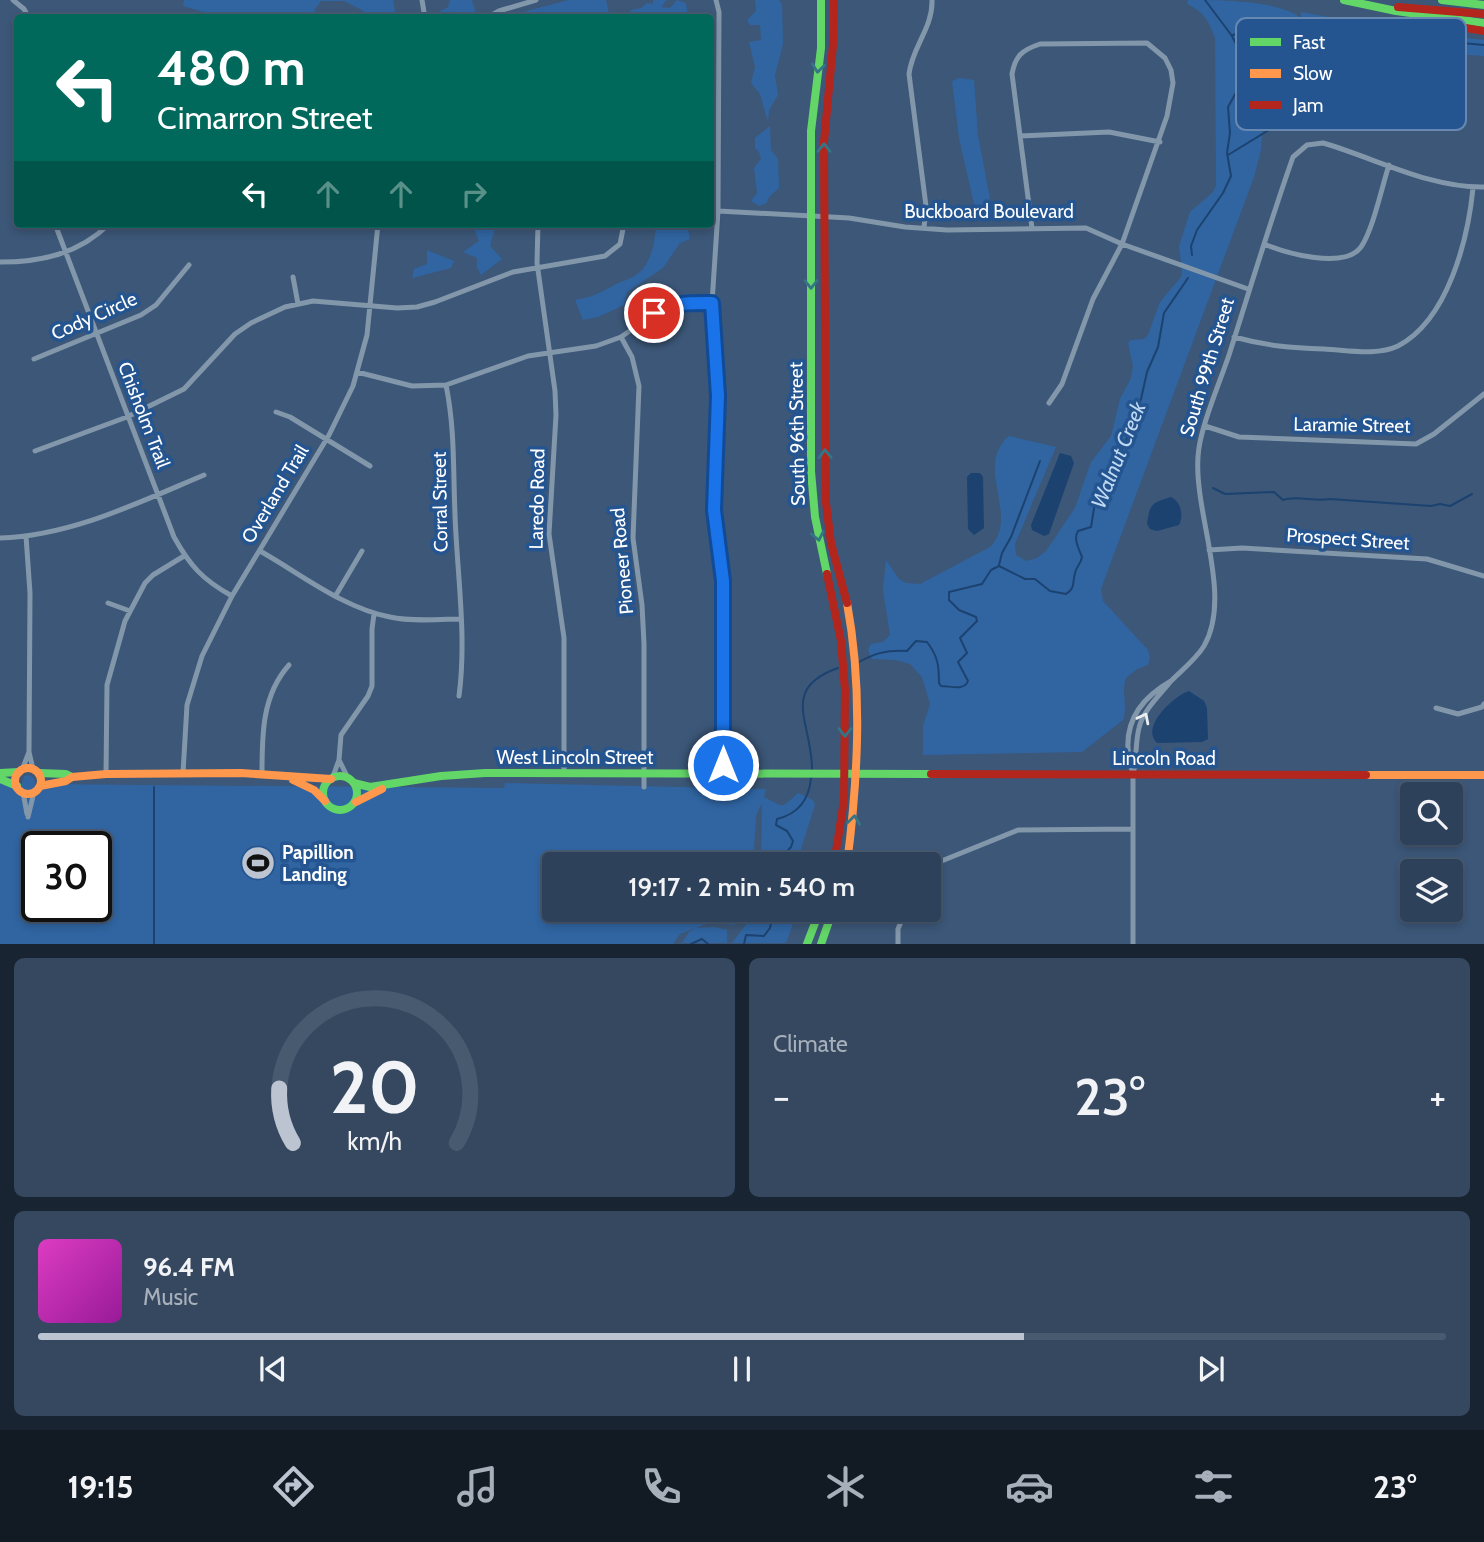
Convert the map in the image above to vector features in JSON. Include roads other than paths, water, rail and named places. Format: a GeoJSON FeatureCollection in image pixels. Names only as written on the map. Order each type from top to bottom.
{"type":"FeatureCollection","features":[{"type":"Feature","properties":{"kind":"main road","name":"South 96th Street"},"geometry":{"type":"LineString","coordinates":[[821,0],[821,48],[811,131],[811,471],[815,517],[841,641],[845,690],[843,817],[836,852]]}},
{"type":"Feature","properties":{"kind":"main road","name":"South 96th Street"},"geometry":{"type":"LineString","coordinates":[[834,0],[833,46],[825,131],[827,503],[831,543],[854,641],[857,690],[855,814],[848,852]]}},
{"type":"Feature","properties":{"kind":"main road"},"geometry":{"type":"LineString","coordinates":[[1344,0],[1420,18]]}},
{"type":"Feature","properties":{"kind":"main road"},"geometry":{"type":"LineString","coordinates":[[1442,0],[1484,5]]}},
{"type":"Feature","properties":{"kind":"main road"},"geometry":{"type":"LineString","coordinates":[[1373,6],[1412,6],[1484,14]]}},
{"type":"Feature","properties":{"kind":"main road"},"geometry":{"type":"LineString","coordinates":[[1396,11],[1447,18]]}},
{"type":"Feature","properties":{"kind":"main road"},"geometry":{"type":"LineString","coordinates":[[1466,21],[1484,23]]}},
{"type":"Feature","properties":{"kind":"main road"},"geometry":{"type":"LineString","coordinates":[[1466,28],[1484,31]]}},
{"type":"Feature","properties":{"kind":"main road"},"geometry":{"type":"LineString","coordinates":[[20,771],[16,778],[20,789]]}},
{"type":"Feature","properties":{"kind":"main road"},"geometry":{"type":"LineString","coordinates":[[0,773],[36,771],[72,777]]}},
{"type":"Feature","properties":{"kind":"main road"},"geometry":{"type":"LineString","coordinates":[[36,771],[37,789]]}},
{"type":"Feature","properties":{"kind":"main road"},"geometry":{"type":"LineString","coordinates":[[0,779],[20,789],[37,789],[72,777],[106,774],[262,774],[332,779],[340,776],[351,781],[357,794],[355,802],[349,808],[334,809],[314,790],[290,778]]}},
{"type":"Feature","properties":{"kind":"main road","name":"West Lincoln Street"},"geometry":{"type":"LineString","coordinates":[[351,781],[370,787],[463,774],[844,775]]}},
{"type":"Feature","properties":{"kind":"main road","name":"Lincoln Road"},"geometry":{"type":"LineString","coordinates":[[844,775],[1484,775]]}},
{"type":"Feature","properties":{"kind":"main road"},"geometry":{"type":"LineString","coordinates":[[325,801],[324,789],[332,779]]}},
{"type":"Feature","properties":{"kind":"main road","name":"West Lincoln Street"},"geometry":{"type":"LineString","coordinates":[[355,802],[391,785]]}},
{"type":"Feature","properties":{"kind":"main road"},"geometry":{"type":"LineString","coordinates":[[807,943],[815,922]]}},
{"type":"Feature","properties":{"kind":"main road"},"geometry":{"type":"LineString","coordinates":[[821,943],[829,922]]}},
{"type":"Feature","properties":{"kind":"street"},"geometry":{"type":"LineString","coordinates":[[13,0],[27,14]]}},
{"type":"Feature","properties":{"kind":"street"},"geometry":{"type":"LineString","coordinates":[[495,14],[525,1],[536,0]]}},
{"type":"Feature","properties":{"kind":"street"},"geometry":{"type":"LineString","coordinates":[[716,0],[719,12],[720,59],[719,153],[712,303],[718,396],[714,510],[723,581],[723,774]]}},
{"type":"Feature","properties":{"kind":"street"},"geometry":{"type":"LineString","coordinates":[[924,228],[926,206],[909,74],[913,55],[930,23],[932,0]]}},
{"type":"Feature","properties":{"kind":"street"},"geometry":{"type":"LineString","coordinates":[[1032,228],[1012,74],[1014,60],[1025,48],[1040,44],[1147,43],[1166,58],[1173,83],[1160,142],[1122,244],[1093,299],[1062,384],[1049,403]]}},
{"type":"Feature","properties":{"kind":"street"},"geometry":{"type":"LineString","coordinates":[[714,59],[720,59]]}},
{"type":"Feature","properties":{"kind":"street"},"geometry":{"type":"LineString","coordinates":[[1020,136],[1109,132],[1160,142]]}},
{"type":"Feature","properties":{"kind":"street","name":"South 99th Street"},"geometry":{"type":"LineString","coordinates":[[1133,774],[1137,760],[1139,726],[1150,706],[1197,655],[1211,630],[1216,603],[1197,487],[1198,454],[1248,289],[1293,157],[1307,145],[1323,144],[1390,165]]}},
{"type":"Feature","properties":{"kind":"street"},"geometry":{"type":"LineString","coordinates":[[714,153],[719,153]]}},
{"type":"Feature","properties":{"kind":"street"},"geometry":{"type":"LineString","coordinates":[[1264,244],[1286,253],[1304,256],[1339,258],[1353,254],[1364,241],[1390,165],[1434,180],[1474,188],[1484,187]]}},
{"type":"Feature","properties":{"kind":"street"},"geometry":{"type":"LineString","coordinates":[[1234,337],[1268,346],[1377,351],[1397,346],[1415,334],[1434,314],[1445,295],[1470,219],[1474,188]]}},
{"type":"Feature","properties":{"kind":"street","name":"Buckboard Boulevard"},"geometry":{"type":"LineString","coordinates":[[718,211],[825,216],[924,228],[1086,228],[1122,244],[1248,289]]}},
{"type":"Feature","properties":{"kind":"street","name":"Chisholm Trail"},"geometry":{"type":"LineString","coordinates":[[56,228],[174,537],[184,556],[200,575],[232,596]]}},
{"type":"Feature","properties":{"kind":"street"},"geometry":{"type":"LineString","coordinates":[[0,262],[26,262],[65,253],[96,237],[105,228]]}},
{"type":"Feature","properties":{"kind":"street","name":"Overland Trail"},"geometry":{"type":"LineString","coordinates":[[183,773],[184,737],[192,683],[202,656],[232,596],[325,441],[343,408],[357,372],[371,305],[378,228]]}},
{"type":"Feature","properties":{"kind":"street","name":"Laredo Road"},"geometry":{"type":"LineString","coordinates":[[538,228],[536,248],[555,415],[549,534],[564,638],[564,773]]}},
{"type":"Feature","properties":{"kind":"street"},"geometry":{"type":"LineString","coordinates":[[35,451],[127,417],[184,389],[235,334],[275,311],[298,303],[335,302],[397,308],[417,307],[506,274],[605,256],[620,244],[623,228]]}},
{"type":"Feature","properties":{"kind":"street","name":"Cody Circle"},"geometry":{"type":"LineString","coordinates":[[34,359],[141,315],[156,305],[188,265]]}},
{"type":"Feature","properties":{"kind":"street"},"geometry":{"type":"LineString","coordinates":[[293,277],[298,303]]}},
{"type":"Feature","properties":{"kind":"street"},"geometry":{"type":"LineString","coordinates":[[357,372],[412,386],[446,385],[514,360],[596,346],[621,337],[666,306],[712,303]]}},
{"type":"Feature","properties":{"kind":"street","name":"Pioneer Road"},"geometry":{"type":"LineString","coordinates":[[621,337],[632,357],[639,386],[633,538],[643,618],[644,787]]}},
{"type":"Feature","properties":{"kind":"street","name":"Corral Street"},"geometry":{"type":"LineString","coordinates":[[446,385],[453,416],[454,513],[462,654],[459,696]]}},
{"type":"Feature","properties":{"kind":"street","name":"Laramie Street"},"geometry":{"type":"LineString","coordinates":[[1205,425],[1239,437],[1416,444],[1434,434],[1484,394]]}},
{"type":"Feature","properties":{"kind":"street"},"geometry":{"type":"LineString","coordinates":[[276,412],[290,417],[325,441],[370,466]]}},
{"type":"Feature","properties":{"kind":"street"},"geometry":{"type":"LineString","coordinates":[[0,538],[26,536],[72,526],[204,475]]}},
{"type":"Feature","properties":{"kind":"street"},"geometry":{"type":"LineString","coordinates":[[26,536],[30,593],[29,752],[36,771]]}},
{"type":"Feature","properties":{"kind":"street","name":"Prospect Street"},"geometry":{"type":"LineString","coordinates":[[1209,550],[1242,548],[1427,559],[1484,576]]}},
{"type":"Feature","properties":{"kind":"street"},"geometry":{"type":"LineString","coordinates":[[260,551],[354,606],[374,614],[412,620],[460,619]]}},
{"type":"Feature","properties":{"kind":"street"},"geometry":{"type":"LineString","coordinates":[[336,595],[362,551]]}},
{"type":"Feature","properties":{"kind":"street"},"geometry":{"type":"LineString","coordinates":[[106,774],[107,685],[130,611],[145,583],[184,556]]}},
{"type":"Feature","properties":{"kind":"street"},"geometry":{"type":"LineString","coordinates":[[108,603],[130,611]]}},
{"type":"Feature","properties":{"kind":"street"},"geometry":{"type":"LineString","coordinates":[[332,779],[340,760],[341,735],[372,686],[374,614]]}},
{"type":"Feature","properties":{"kind":"street"},"geometry":{"type":"LineString","coordinates":[[262,774],[263,726],[267,707],[278,677],[289,665]]}},
{"type":"Feature","properties":{"kind":"street"},"geometry":{"type":"LineString","coordinates":[[1436,708],[1458,714],[1484,704]]}},
{"type":"Feature","properties":{"kind":"street"},"geometry":{"type":"LineString","coordinates":[[20,771],[29,752]]}},
{"type":"Feature","properties":{"kind":"street"},"geometry":{"type":"LineString","coordinates":[[340,760],[351,781]]}},
{"type":"Feature","properties":{"kind":"street"},"geometry":{"type":"LineString","coordinates":[[1133,774],[1133,943]]}},
{"type":"Feature","properties":{"kind":"street"},"geometry":{"type":"LineString","coordinates":[[20,789],[28,817],[37,789]]}},
{"type":"Feature","properties":{"kind":"street"},"geometry":{"type":"LineString","coordinates":[[941,864],[1018,830],[1133,829]]}},
{"type":"Feature","properties":{"kind":"street"},"geometry":{"type":"LineString","coordinates":[[898,943],[901,922]]}},
{"type":"Feature","properties":{"kind":"waterway","name":"Walnut Creek"},"geometry":{"type":"LineString","coordinates":[[1205,0],[1236,44]]}},
{"type":"Feature","properties":{"kind":"waterway"},"geometry":{"type":"LineString","coordinates":[[1466,43],[1484,45]]}},
{"type":"Feature","properties":{"kind":"waterway","name":"Walnut Creek"},"geometry":{"type":"LineString","coordinates":[[1192,255],[1191,246],[1197,230],[1223,193],[1231,176],[1227,153],[1230,133],[1228,107],[1236,93]]}},
{"type":"Feature","properties":{"kind":"waterway"},"geometry":{"type":"LineString","coordinates":[[1228,155],[1269,130]]}},
{"type":"Feature","properties":{"kind":"waterway","name":"Walnut Creek"},"geometry":{"type":"LineString","coordinates":[[999,566],[1025,579],[1035,579],[1050,591],[1066,594],[1071,589],[1082,557],[1077,544],[1078,531],[1091,527],[1095,502],[1109,484],[1141,399],[1147,372],[1158,347],[1164,313],[1188,278]]}},
{"type":"Feature","properties":{"kind":"waterway"},"geometry":{"type":"LineString","coordinates":[[999,565],[1040,461]]}},
{"type":"Feature","properties":{"kind":"waterway"},"geometry":{"type":"LineString","coordinates":[[1213,488],[1225,494],[1274,492],[1283,500],[1330,499],[1431,506],[1450,506],[1472,494]]}},
{"type":"Feature","properties":{"kind":"waterway","name":"Walnut Creek"},"geometry":{"type":"LineString","coordinates":[[857,663],[881,653],[907,651],[916,641],[927,642],[936,657],[941,686],[964,686],[968,681],[958,662],[967,653],[960,638],[977,621],[976,617],[959,610],[949,600],[949,592],[982,584],[991,570],[999,566]]}},
{"type":"Feature","properties":{"kind":"waterway","name":"Walnut Creek"},"geometry":{"type":"LineString","coordinates":[[812,769],[803,709],[804,697],[809,686],[820,676],[838,668]]}},
{"type":"Feature","properties":{"kind":"waterway","name":"Walnut Creek"},"geometry":{"type":"LineString","coordinates":[[787,852],[793,841],[787,831],[776,825],[777,819],[791,814],[801,805],[808,793],[811,778]]}},
{"type":"Feature","properties":{"kind":"waterway"},"geometry":{"type":"LineString","coordinates":[[154,787],[154,944]]}},
{"type":"Feature","properties":{"kind":"waterway","name":"Walnut Creek"},"geometry":{"type":"LineString","coordinates":[[744,944],[746,935],[764,936],[771,922]]}},
{"type":"Feature","properties":{"kind":"waterway","name":"Walnut Creek"},"geometry":{"type":"LineString","coordinates":[[691,944],[702,939],[708,944]]}},
{"type":"Feature","properties":{"kind":"place","name":"Papillion Landing"},"geometry":{"type":"Point","coordinates":[258,863]}}]}
